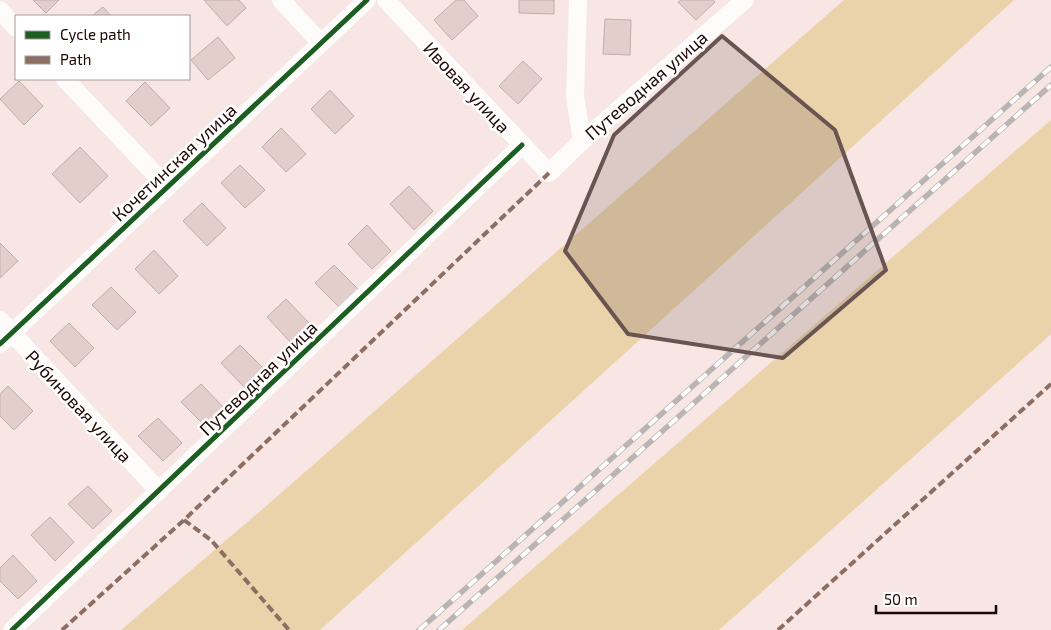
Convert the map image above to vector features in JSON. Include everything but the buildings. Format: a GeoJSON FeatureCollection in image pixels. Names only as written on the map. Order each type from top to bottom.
{"type":"FeatureCollection","features":[{"type":"Feature","properties":{"kind":"street"},"geometry":{"type":"LineString","coordinates":[[281,0],[321,43]]}},
{"type":"Feature","properties":{"kind":"street","name":"Кочетинская улица"},"geometry":{"type":"LineString","coordinates":[[4,333],[167,187],[367,0]]}},
{"type":"Feature","properties":{"kind":"street","name":"Ивовая улица"},"geometry":{"type":"LineString","coordinates":[[386,0],[549,173]]}},
{"type":"Feature","properties":{"kind":"street"},"geometry":{"type":"LineString","coordinates":[[578,0],[575,96],[582,141]]}},
{"type":"Feature","properties":{"kind":"street","name":"Путеводная улица"},"geometry":{"type":"LineString","coordinates":[[549,173],[582,141],[745,0]]}},
{"type":"Feature","properties":{"kind":"street"},"geometry":{"type":"LineString","coordinates":[[0,10],[15,27]]}},
{"type":"Feature","properties":{"kind":"street"},"geometry":{"type":"LineString","coordinates":[[65,80],[167,187]]}},
{"type":"Feature","properties":{"kind":"street","name":"Путеводная улица"},"geometry":{"type":"LineString","coordinates":[[12,630],[522,145]]}},
{"type":"Feature","properties":{"kind":"street","name":"Рубиновая улица"},"geometry":{"type":"LineString","coordinates":[[4,333],[159,491]]}},
{"type":"Feature","properties":{"kind":"highlighted area"},"geometry":{"type":"Polygon","coordinates":[[[722,36],[835,130],[886,270],[783,358],[628,334],[565,251],[614,135],[722,36]]]}},
{"type":"Feature","properties":{"kind":"shaded area"},"geometry":{"type":"Polygon","coordinates":[[[844,0],[1014,0],[320,630],[121,630],[265,507],[844,0]]]}},
{"type":"Feature","properties":{"kind":"shaded area"},"geometry":{"type":"Polygon","coordinates":[[[1051,120],[1051,334],[719,630],[462,630],[1051,120]]]}},
{"type":"Feature","properties":{"kind":"railway"},"geometry":{"type":"LineString","coordinates":[[419,630],[1051,67]]}},
{"type":"Feature","properties":{"kind":"railway"},"geometry":{"type":"LineString","coordinates":[[439,630],[1051,85]]}},
{"type":"Feature","properties":{"kind":"marked path"},"geometry":{"type":"LineString","coordinates":[[62,630],[184,520],[549,173]]}},
{"type":"Feature","properties":{"kind":"marked path"},"geometry":{"type":"LineString","coordinates":[[778,630],[1051,384]]}},
{"type":"Feature","properties":{"kind":"marked path"},"geometry":{"type":"LineString","coordinates":[[184,520],[211,540],[289,630]]}},
{"type":"Feature","properties":{"kind":"cycle path"},"geometry":{"type":"LineString","coordinates":[[0,344],[367,0]]}},
{"type":"Feature","properties":{"kind":"cycle path"},"geometry":{"type":"LineString","coordinates":[[12,630],[522,145]]}}]}
